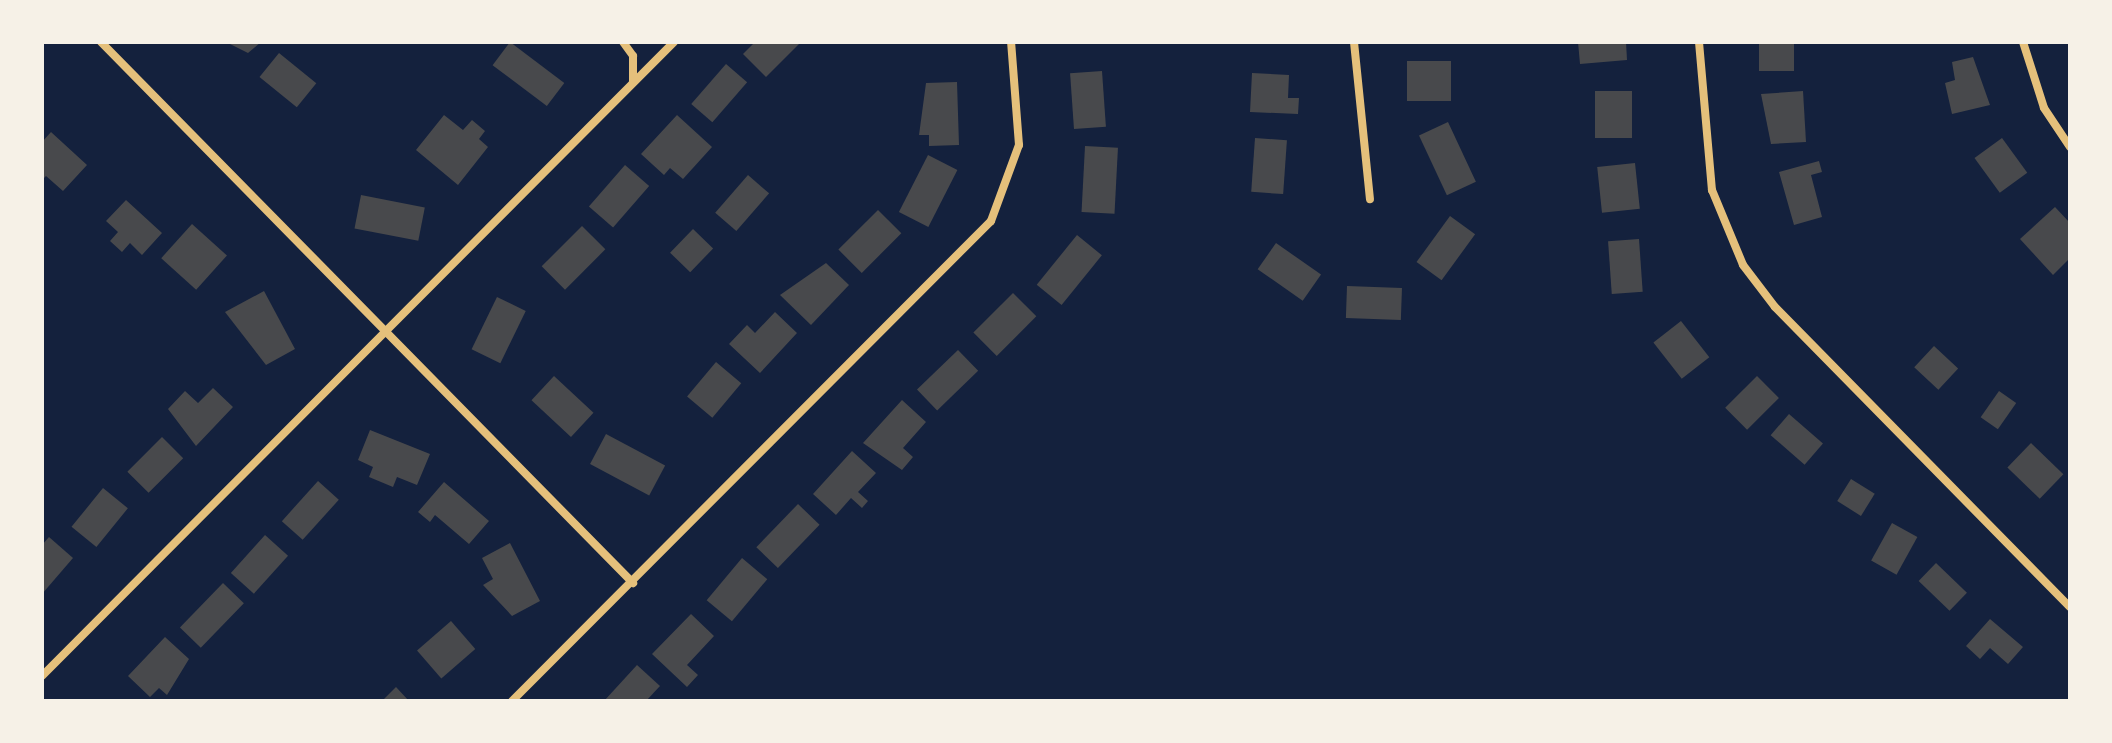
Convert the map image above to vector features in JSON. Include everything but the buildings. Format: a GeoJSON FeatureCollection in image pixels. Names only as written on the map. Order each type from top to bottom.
{"type":"FeatureCollection","features":[{"type":"Feature","properties":{"kind":"street"},"geometry":{"type":"LineString","coordinates":[[101,42],[633,583]]}},
{"type":"Feature","properties":{"kind":"street"},"geometry":{"type":"LineString","coordinates":[[623,42],[633,56],[633,82]]}},
{"type":"Feature","properties":{"kind":"street"},"geometry":{"type":"LineString","coordinates":[[42,676],[388,333],[674,42]]}},
{"type":"Feature","properties":{"kind":"street"},"geometry":{"type":"LineString","coordinates":[[512,701],[991,221],[1019,145],[1011,42]]}},
{"type":"Feature","properties":{"kind":"street"},"geometry":{"type":"LineString","coordinates":[[1354,42],[1370,199]]}},
{"type":"Feature","properties":{"kind":"street"},"geometry":{"type":"LineString","coordinates":[[1699,42],[1712,190],[1756,286],[2070,607]]}},
{"type":"Feature","properties":{"kind":"street"},"geometry":{"type":"LineString","coordinates":[[2023,42],[2044,108],[2070,147]]}}]}
